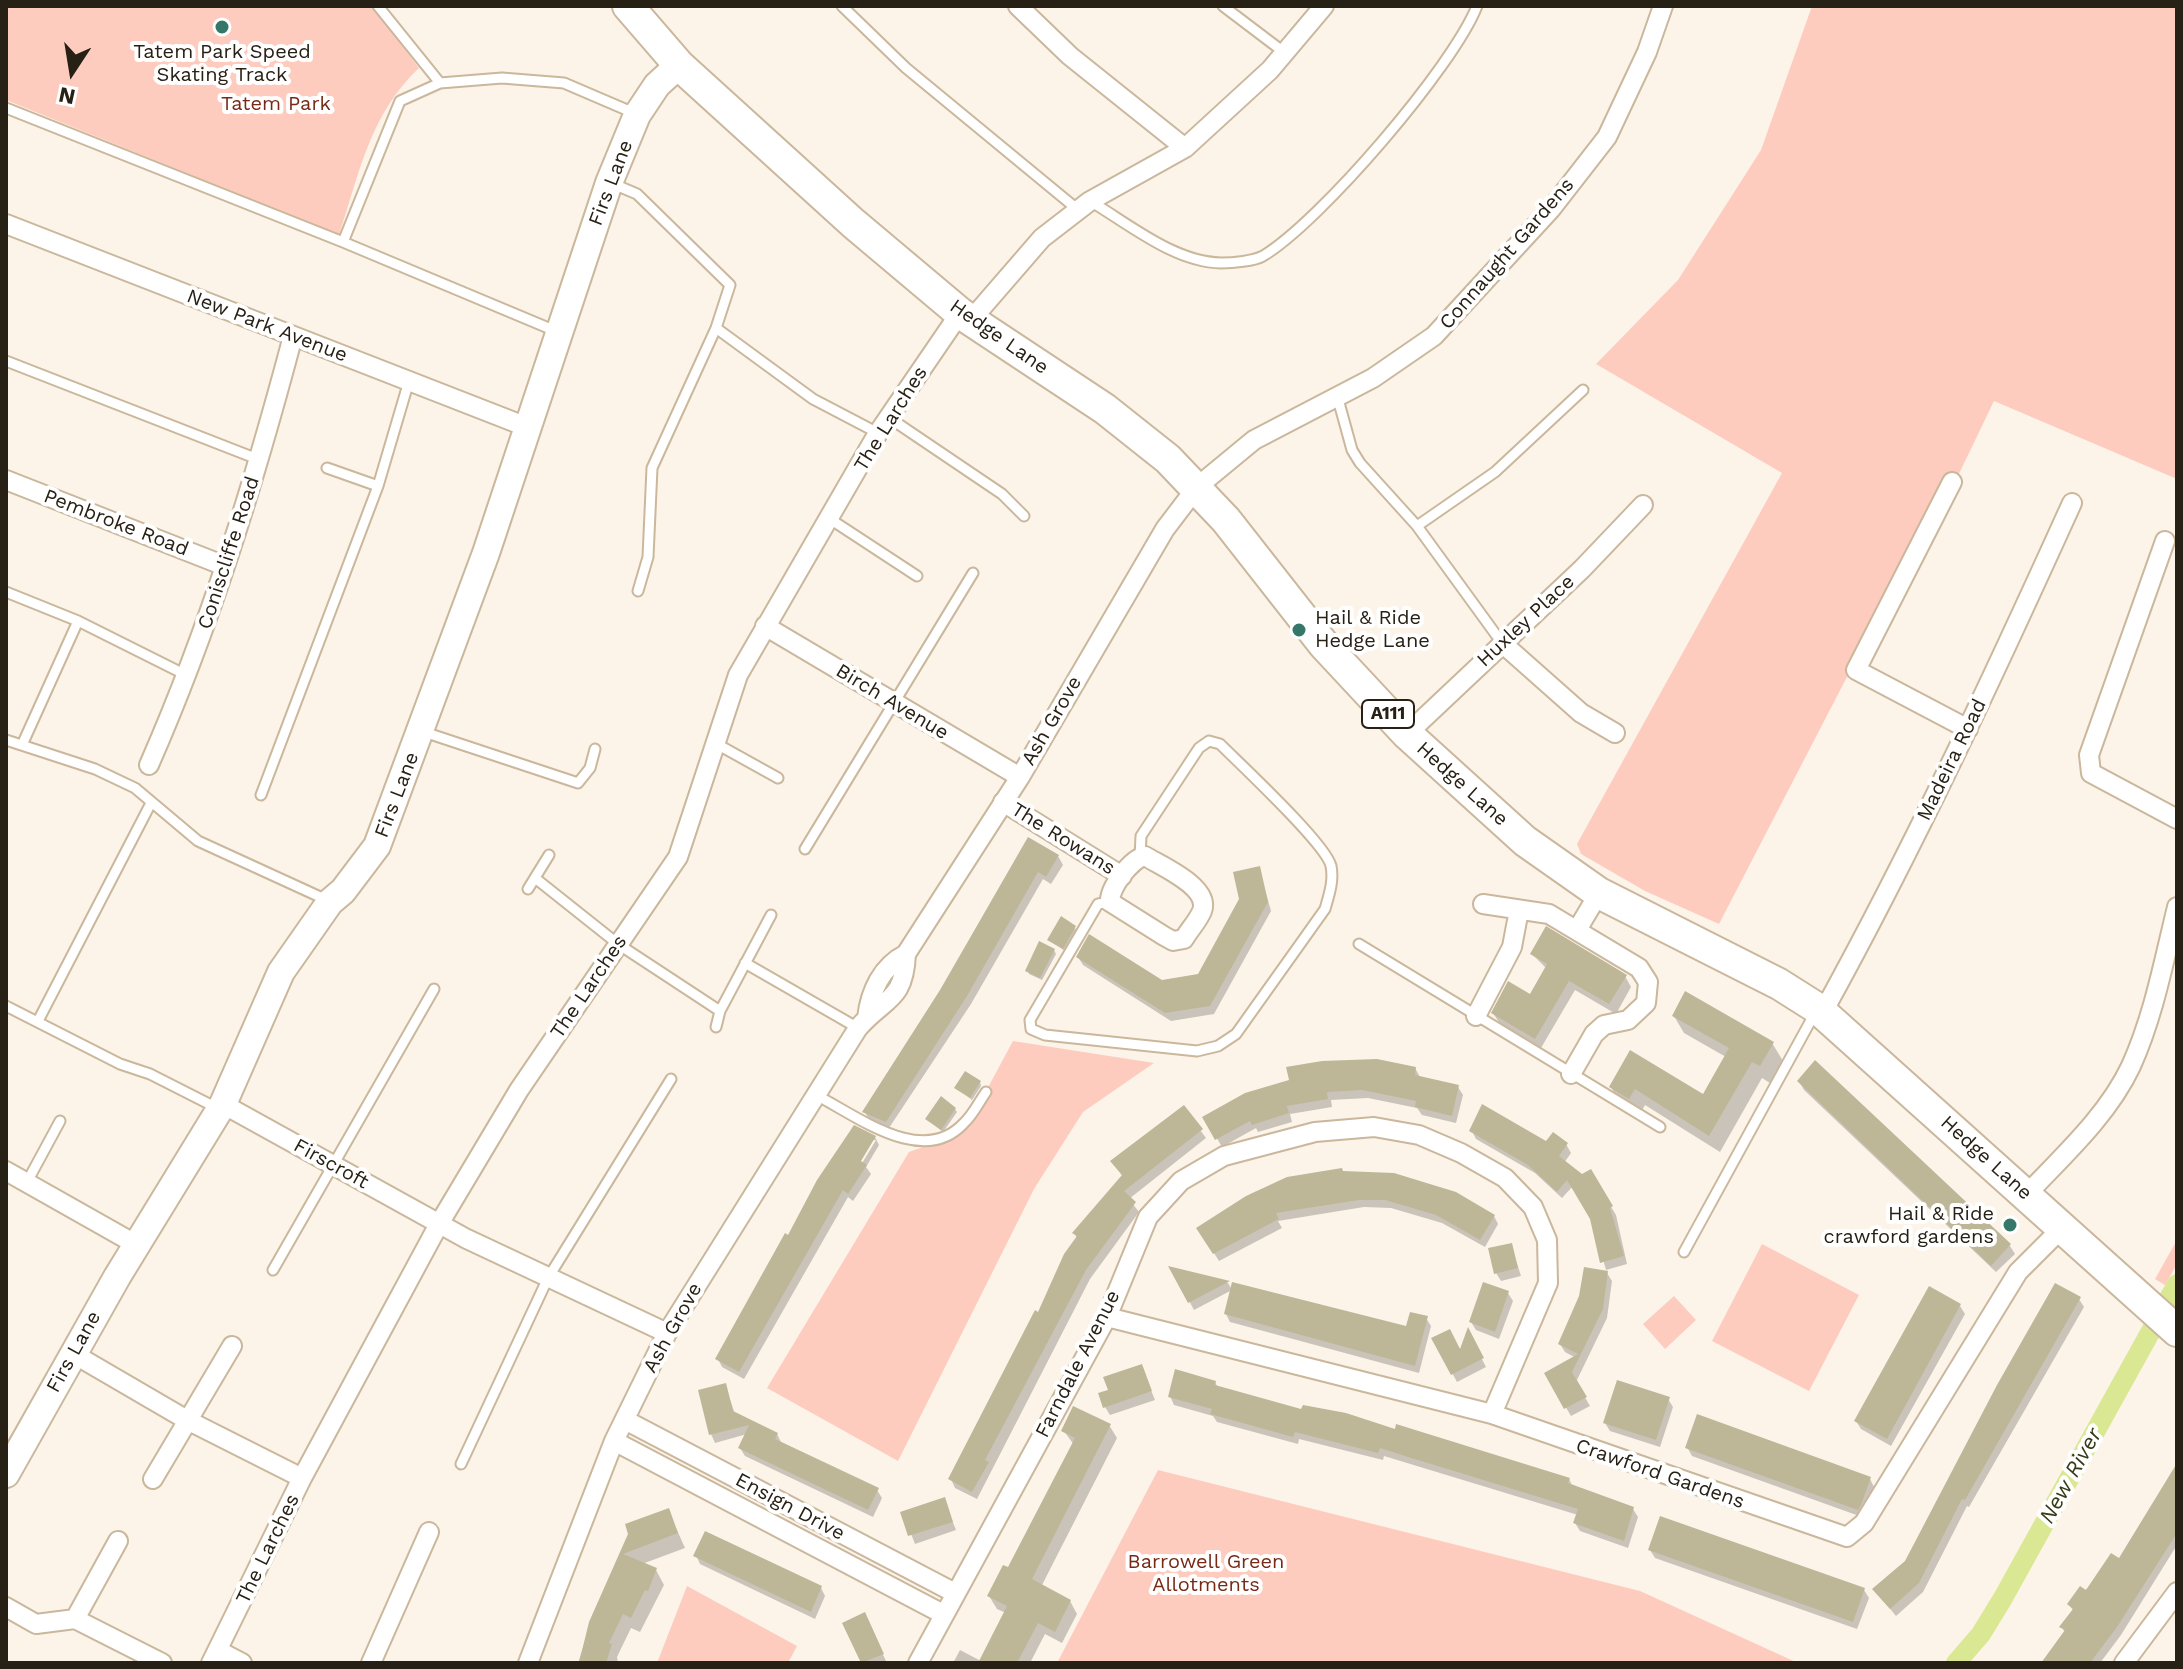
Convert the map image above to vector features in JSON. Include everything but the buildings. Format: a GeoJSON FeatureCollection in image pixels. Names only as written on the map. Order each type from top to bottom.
{"type":"FeatureCollection","features":[{"type":"Feature","properties":{"kind":"main road","name":"Hedge Lane"},"geometry":{"type":"LineString","coordinates":[[628,6],[679,65],[853,223],[966,316],[1105,409],[1168,459],[1197,487],[1324,645],[1407,734],[1525,841],[1599,893],[1779,984],[1820,1010],[2176,1330]]}},
{"type":"Feature","properties":{"kind":"street"},"geometry":{"type":"LineString","coordinates":[[1018,6],[1070,56],[1185,148]]}},
{"type":"Feature","properties":{"kind":"street","name":"The Larches"},"geometry":{"type":"LineString","coordinates":[[215,1657],[302,1478],[439,1224],[519,1090],[678,857],[738,675],[883,425],[966,316],[1042,238],[1083,205],[1185,148],[1285,53],[1324,6]]}},
{"type":"Feature","properties":{"kind":"street","name":"Connaught Gardens"},"geometry":{"type":"LineString","coordinates":[[1197,487],[1254,440],[1338,399],[1434,336],[1551,209],[1607,137],[1647,52],[1663,6]]}},
{"type":"Feature","properties":{"kind":"street","name":"Firs Lane"},"geometry":{"type":"LineString","coordinates":[[6,1474],[72,1353],[221,1107],[281,972],[330,902],[343,891],[377,846],[421,731],[609,183],[637,115],[657,85],[679,65]]}},
{"type":"Feature","properties":{"kind":"street","name":"New Park Avenue"},"geometry":{"type":"LineString","coordinates":[[6,224],[527,427]]}},
{"type":"Feature","properties":{"kind":"street","name":"Coniscliffe Road"},"geometry":{"type":"LineString","coordinates":[[149,765],[188,676],[225,566],[260,460],[293,336]]}},
{"type":"Feature","properties":{"kind":"street","name":"Pembroke Road"},"geometry":{"type":"LineString","coordinates":[[6,480],[225,566]]}},
{"type":"Feature","properties":{"kind":"street"},"geometry":{"type":"LineString","coordinates":[[1952,482],[1856,670],[1968,729]]}},
{"type":"Feature","properties":{"kind":"street","name":"Ash Grove"},"geometry":{"type":"LineString","coordinates":[[528,1663],[614,1441],[667,1333],[862,1023],[869,996],[893,959],[906,954],[1020,777],[1165,529],[1197,487]]}},
{"type":"Feature","properties":{"kind":"street","name":"Madeira Road"},"geometry":{"type":"LineString","coordinates":[[1820,1010],[1865,937],[1968,729],[2072,503]]}},
{"type":"Feature","properties":{"kind":"street","name":"Huxley Place"},"geometry":{"type":"LineString","coordinates":[[1407,734],[1582,569],[1643,505]]}},
{"type":"Feature","properties":{"kind":"street"},"geometry":{"type":"LineString","coordinates":[[2165,541],[2089,755],[2091,773],[2177,819]]}},
{"type":"Feature","properties":{"kind":"street","name":"Birch Avenue"},"geometry":{"type":"LineString","coordinates":[[765,626],[1020,777]]}},
{"type":"Feature","properties":{"kind":"street"},"geometry":{"type":"LineString","coordinates":[[1502,643],[1581,713],[1615,733]]}},
{"type":"Feature","properties":{"kind":"street","name":"The Rowans"},"geometry":{"type":"LineString","coordinates":[[1003,802],[1122,876]]}},
{"type":"Feature","properties":{"kind":"street"},"geometry":{"type":"LineString","coordinates":[[1145,856],[1194,887],[1203,898],[1203,910],[1184,939],[1173,941],[1110,902],[1110,896],[1122,876],[1140,857],[1145,856]]}},
{"type":"Feature","properties":{"kind":"street"},"geometry":{"type":"LineString","coordinates":[[1577,930],[1599,893]]}},
{"type":"Feature","properties":{"kind":"street"},"geometry":{"type":"LineString","coordinates":[[1483,904],[1549,914],[1639,968],[1648,982],[1646,1003],[1628,1020],[1604,1025],[1594,1034],[1571,1074]]}},
{"type":"Feature","properties":{"kind":"street"},"geometry":{"type":"LineString","coordinates":[[2027,1194],[2092,1125],[2130,1068],[2154,1004],[2177,907]]}},
{"type":"Feature","properties":{"kind":"street"},"geometry":{"type":"LineString","coordinates":[[1476,1016],[1512,947],[1519,910]]}},
{"type":"Feature","properties":{"kind":"street","name":"Firscroft"},"geometry":{"type":"LineString","coordinates":[[221,1107],[333,1163],[439,1224],[667,1333]]}},
{"type":"Feature","properties":{"kind":"street","name":"Farndale Avenue"},"geometry":{"type":"LineString","coordinates":[[918,1663],[1107,1317],[1148,1217],[1181,1181],[1224,1156],[1315,1132],[1374,1127],[1419,1135],[1461,1153],[1505,1178],[1533,1207],[1547,1240],[1548,1283],[1492,1414]]}},
{"type":"Feature","properties":{"kind":"street"},"geometry":{"type":"LineString","coordinates":[[6,1171],[137,1245]]}},
{"type":"Feature","properties":{"kind":"street","name":"Crawford Gardens"},"geometry":{"type":"LineString","coordinates":[[1107,1317],[1492,1414],[1847,1537],[1864,1523],[2018,1272],[2062,1228]]}},
{"type":"Feature","properties":{"kind":"street"},"geometry":{"type":"LineString","coordinates":[[153,1479],[232,1346]]}},
{"type":"Feature","properties":{"kind":"street"},"geometry":{"type":"LineString","coordinates":[[72,1353],[187,1420],[302,1478]]}},
{"type":"Feature","properties":{"kind":"street","name":"Ensign Drive"},"geometry":{"type":"LineString","coordinates":[[625,1420],[955,1593]]}},
{"type":"Feature","properties":{"kind":"street","name":"Ensign Drive"},"geometry":{"type":"LineString","coordinates":[[614,1441],[943,1614]]}},
{"type":"Feature","properties":{"kind":"street"},"geometry":{"type":"LineString","coordinates":[[371,1663],[429,1532]]}},
{"type":"Feature","properties":{"kind":"street"},"geometry":{"type":"LineString","coordinates":[[75,1619],[118,1541]]}},
{"type":"Feature","properties":{"kind":"street"},"geometry":{"type":"LineString","coordinates":[[2124,1663],[2174,1603]]}},
{"type":"Feature","properties":{"kind":"street"},"geometry":{"type":"LineString","coordinates":[[6,1607],[36,1624],[75,1619],[162,1663]]}},
{"type":"Feature","properties":{"kind":"street"},"geometry":{"type":"LineString","coordinates":[[215,1657],[242,1663]]}},
{"type":"Feature","properties":{"kind":"lane"},"geometry":{"type":"LineString","coordinates":[[378,6],[440,83]]}},
{"type":"Feature","properties":{"kind":"lane"},"geometry":{"type":"LineString","coordinates":[[842,6],[906,68],[1083,205],[1176,252],[1220,263],[1261,258],[1311,220],[1438,73],[1477,6]]}},
{"type":"Feature","properties":{"kind":"lane"},"geometry":{"type":"LineString","coordinates":[[1223,6],[1285,53]]}},
{"type":"Feature","properties":{"kind":"lane"},"geometry":{"type":"LineString","coordinates":[[343,242],[400,101],[440,83],[502,78],[564,83],[637,115]]}},
{"type":"Feature","properties":{"kind":"lane"},"geometry":{"type":"LineString","coordinates":[[6,108],[343,242],[558,332]]}},
{"type":"Feature","properties":{"kind":"lane"},"geometry":{"type":"LineString","coordinates":[[609,183],[637,194],[730,285],[716,328],[652,468],[648,557],[638,591]]}},
{"type":"Feature","properties":{"kind":"lane"},"geometry":{"type":"LineString","coordinates":[[716,328],[813,399],[883,425],[1002,494],[1024,516]]}},
{"type":"Feature","properties":{"kind":"lane"},"geometry":{"type":"LineString","coordinates":[[6,361],[260,460]]}},
{"type":"Feature","properties":{"kind":"lane"},"geometry":{"type":"LineString","coordinates":[[261,795],[378,486],[409,380]]}},
{"type":"Feature","properties":{"kind":"lane"},"geometry":{"type":"LineString","coordinates":[[1417,526],[1495,472],[1583,390]]}},
{"type":"Feature","properties":{"kind":"lane"},"geometry":{"type":"LineString","coordinates":[[1338,399],[1352,450],[1360,463],[1417,526],[1502,643]]}},
{"type":"Feature","properties":{"kind":"lane"},"geometry":{"type":"LineString","coordinates":[[327,468],[378,486]]}},
{"type":"Feature","properties":{"kind":"lane"},"geometry":{"type":"LineString","coordinates":[[830,519],[917,576]]}},
{"type":"Feature","properties":{"kind":"lane"},"geometry":{"type":"LineString","coordinates":[[805,849],[973,573]]}},
{"type":"Feature","properties":{"kind":"lane"},"geometry":{"type":"LineString","coordinates":[[6,592],[78,621],[188,676]]}},
{"type":"Feature","properties":{"kind":"lane"},"geometry":{"type":"LineString","coordinates":[[22,745],[78,621]]}},
{"type":"Feature","properties":{"kind":"lane"},"geometry":{"type":"LineString","coordinates":[[421,731],[578,783],[590,768],[595,749]]}},
{"type":"Feature","properties":{"kind":"lane"},"geometry":{"type":"LineString","coordinates":[[6,740],[95,769],[135,788],[198,841],[330,902]]}},
{"type":"Feature","properties":{"kind":"lane"},"geometry":{"type":"LineString","coordinates":[[1110,902],[1098,904],[1030,1020],[1031,1029],[1045,1035],[1197,1051],[1218,1046],[1236,1034],[1325,909],[1332,886],[1331,863],[1316,843],[1220,744],[1209,741],[1199,748],[1141,836],[1140,857]]}},
{"type":"Feature","properties":{"kind":"lane"},"geometry":{"type":"LineString","coordinates":[[715,743],[778,778]]}},
{"type":"Feature","properties":{"kind":"lane"},"geometry":{"type":"LineString","coordinates":[[38,1021],[151,803]]}},
{"type":"Feature","properties":{"kind":"lane"},"geometry":{"type":"LineString","coordinates":[[528,889],[549,855]]}},
{"type":"Feature","properties":{"kind":"lane"},"geometry":{"type":"LineString","coordinates":[[535,878],[618,944],[720,1011]]}},
{"type":"Feature","properties":{"kind":"lane"},"geometry":{"type":"LineString","coordinates":[[716,1027],[720,1011],[771,915]]}},
{"type":"Feature","properties":{"kind":"lane"},"geometry":{"type":"LineString","coordinates":[[1359,944],[1660,1127]]}},
{"type":"Feature","properties":{"kind":"lane"},"geometry":{"type":"LineString","coordinates":[[745,963],[862,1023]]}},
{"type":"Feature","properties":{"kind":"lane"},"geometry":{"type":"LineString","coordinates":[[273,1270],[434,989]]}},
{"type":"Feature","properties":{"kind":"lane"},"geometry":{"type":"LineString","coordinates":[[6,1006],[120,1064],[150,1074],[221,1107]]}},
{"type":"Feature","properties":{"kind":"lane"},"geometry":{"type":"LineString","coordinates":[[1684,1252],[1820,1010]]}},
{"type":"Feature","properties":{"kind":"lane"},"geometry":{"type":"LineString","coordinates":[[461,1464],[548,1278],[671,1079]]}},
{"type":"Feature","properties":{"kind":"lane"},"geometry":{"type":"LineString","coordinates":[[816,1095],[903,1139],[922,1142],[951,1134],[965,1123],[986,1092]]}},
{"type":"Feature","properties":{"kind":"lane"},"geometry":{"type":"LineString","coordinates":[[27,1182],[60,1121]]}},
{"type":"Feature","properties":{"kind":"green space","name":"Tatem Park"},"geometry":{"type":"Polygon","coordinates":[[[6,6],[372,6],[419,68],[402,86],[377,125],[339,235],[6,100],[6,6]]]}},
{"type":"Feature","properties":{"kind":"green space"},"geometry":{"type":"Polygon","coordinates":[[[1812,6],[2177,6],[2177,479],[1994,401],[1956,480],[1950,478],[1719,924],[1645,891],[1581,854],[1577,844],[1782,473],[1596,364],[1678,280],[1761,150],[1812,6]]]}},
{"type":"Feature","properties":{"kind":"green space"},"geometry":{"type":"Polygon","coordinates":[[[1013,1041],[1154,1063],[1083,1112],[1034,1189],[898,1461],[767,1388],[909,1152],[964,1132],[1013,1041]]]}},
{"type":"Feature","properties":{"kind":"green space"},"geometry":{"type":"Polygon","coordinates":[[[2177,1240],[2177,1264],[2165,1285],[2155,1279],[2177,1240]]]}},
{"type":"Feature","properties":{"kind":"green space"},"geometry":{"type":"Polygon","coordinates":[[[1762,1244],[1859,1295],[1809,1391],[1712,1341],[1762,1244]]]}},
{"type":"Feature","properties":{"kind":"green space"},"geometry":{"type":"Polygon","coordinates":[[[1674,1296],[1696,1320],[1665,1349],[1643,1324],[1674,1296]]]}},
{"type":"Feature","properties":{"kind":"green space","name":"Barrowell Green Allotments"},"geometry":{"type":"Polygon","coordinates":[[[1158,1470],[1640,1591],[1798,1663],[1057,1663],[1158,1470]]]}},
{"type":"Feature","properties":{"kind":"green space"},"geometry":{"type":"Polygon","coordinates":[[[687,1586],[797,1646],[788,1663],[657,1663],[687,1586]]]}},
{"type":"Feature","properties":{"kind":"waterway","name":"New River"},"geometry":{"type":"LineString","coordinates":[[1956,1663],[1981,1634],[2003,1598],[2177,1284]]}},
{"type":"Feature","properties":{"kind":"place","name":"Tatem Park Speed Skating Track"},"geometry":{"type":"Point","coordinates":[222,27]}},
{"type":"Feature","properties":{"kind":"place","name":"Hail & Ride Hedge Lane"},"geometry":{"type":"Point","coordinates":[1299,630]}},
{"type":"Feature","properties":{"kind":"place","name":"Hail & Ride crawford gardens"},"geometry":{"type":"Point","coordinates":[2010,1225]}}]}
